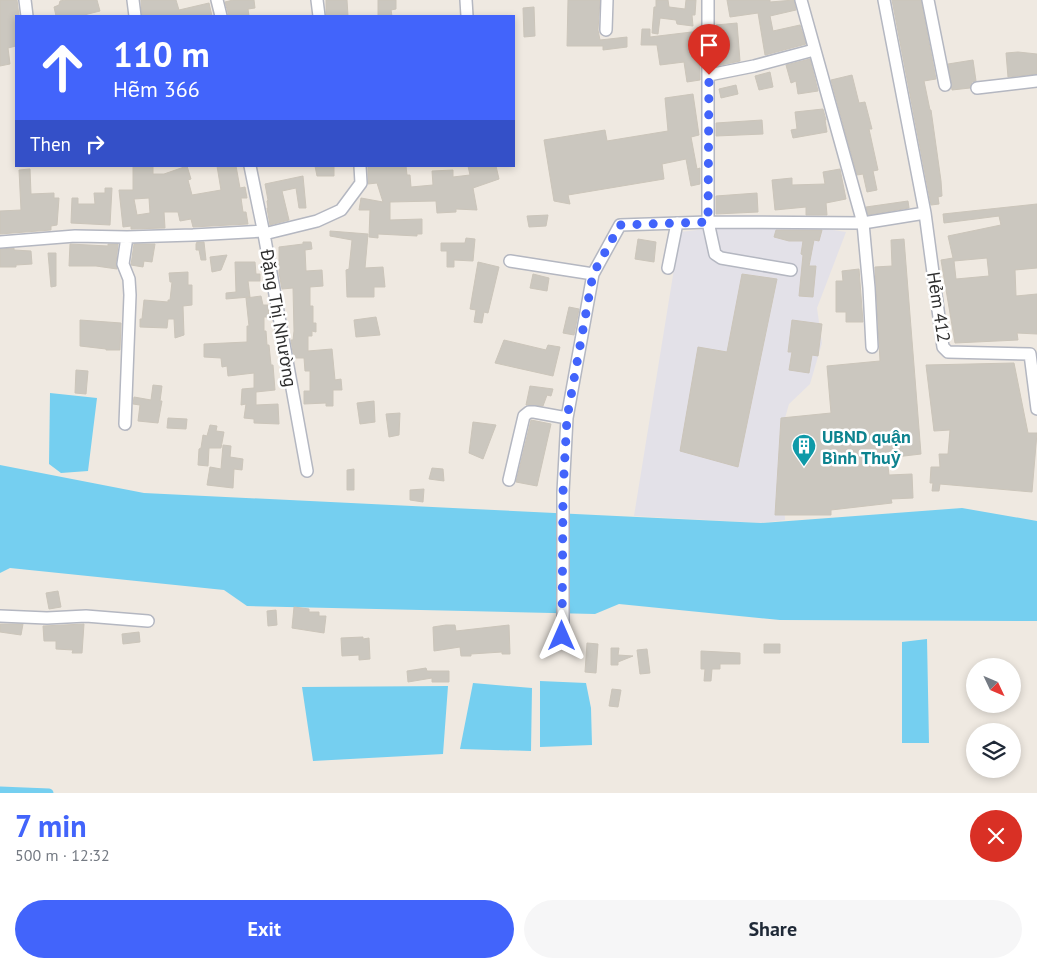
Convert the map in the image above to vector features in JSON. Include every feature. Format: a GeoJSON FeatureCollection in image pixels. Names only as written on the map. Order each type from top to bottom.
{"type":"FeatureCollection","features":[{"type":"Feature","properties":{"kind":"street"},"geometry":{"type":"LineString","coordinates":[[25,0],[27,15]]}},
{"type":"Feature","properties":{"kind":"street"},"geometry":{"type":"LineString","coordinates":[[133,0],[135,15]]}},
{"type":"Feature","properties":{"kind":"street"},"geometry":{"type":"LineString","coordinates":[[218,0],[220,15]]}},
{"type":"Feature","properties":{"kind":"street"},"geometry":{"type":"LineString","coordinates":[[317,0],[319,15]]}},
{"type":"Feature","properties":{"kind":"street"},"geometry":{"type":"LineString","coordinates":[[466,0],[467,15]]}},
{"type":"Feature","properties":{"kind":"street"},"geometry":{"type":"LineString","coordinates":[[606,30],[607,0]]}},
{"type":"Feature","properties":{"kind":"street"},"geometry":{"type":"LineString","coordinates":[[708,0],[708,222],[715,254],[721,258],[791,270]]}},
{"type":"Feature","properties":{"kind":"street"},"geometry":{"type":"LineString","coordinates":[[802,0],[814,50],[863,223],[872,347]]}},
{"type":"Feature","properties":{"kind":"street"},"geometry":{"type":"LineString","coordinates":[[562,636],[563,492],[567,418],[593,274],[620,225],[708,222],[863,223],[925,213],[884,0]]}},
{"type":"Feature","properties":{"kind":"street"},"geometry":{"type":"LineString","coordinates":[[928,0],[945,85]]}},
{"type":"Feature","properties":{"kind":"street"},"geometry":{"type":"LineString","coordinates":[[709,75],[754,66],[814,50]]}},
{"type":"Feature","properties":{"kind":"street"},"geometry":{"type":"LineString","coordinates":[[977,88],[1037,81]]}},
{"type":"Feature","properties":{"kind":"street","name":"Đặng Thị Nhường"},"geometry":{"type":"LineString","coordinates":[[250,167],[307,471]]}},
{"type":"Feature","properties":{"kind":"street"},"geometry":{"type":"LineString","coordinates":[[0,242],[75,236],[127,237],[264,233],[317,221],[341,210],[361,183],[360,167]]}},
{"type":"Feature","properties":{"kind":"street","name":"Hẻm 412"},"geometry":{"type":"LineString","coordinates":[[925,213],[944,349],[948,352],[1030,354],[1037,409]]}},
{"type":"Feature","properties":{"kind":"street"},"geometry":{"type":"LineString","coordinates":[[668,268],[677,223]]}},
{"type":"Feature","properties":{"kind":"street"},"geometry":{"type":"LineString","coordinates":[[125,424],[130,295],[129,279],[123,264],[127,237]]}},
{"type":"Feature","properties":{"kind":"street"},"geometry":{"type":"LineString","coordinates":[[510,261],[593,274]]}},
{"type":"Feature","properties":{"kind":"street"},"geometry":{"type":"LineString","coordinates":[[509,480],[524,416],[529,412],[534,412],[567,418]]}},
{"type":"Feature","properties":{"kind":"street"},"geometry":{"type":"LineString","coordinates":[[0,616],[47,618],[86,616],[148,621]]}},
{"type":"Feature","properties":{"kind":"shaded area"},"geometry":{"type":"Polygon","coordinates":[[[776,221],[846,232],[817,308],[822,343],[810,384],[789,404],[781,432],[785,520],[761,523],[634,516],[680,232],[776,221]]]}},
{"type":"Feature","properties":{"kind":"water"},"geometry":{"type":"Polygon","coordinates":[[[50,393],[97,398],[88,471],[61,473],[49,464],[50,393]]]}},
{"type":"Feature","properties":{"kind":"water"},"geometry":{"type":"Polygon","coordinates":[[[0,465],[144,493],[761,523],[962,508],[1037,521],[1037,621],[780,620],[619,604],[595,614],[247,606],[224,590],[10,568],[0,573],[0,465]]]}},
{"type":"Feature","properties":{"kind":"water"},"geometry":{"type":"Polygon","coordinates":[[[927,639],[929,743],[902,743],[902,642],[927,639]]]}},
{"type":"Feature","properties":{"kind":"water"},"geometry":{"type":"Polygon","coordinates":[[[540,681],[586,683],[591,708],[592,745],[540,747],[540,681]]]}},
{"type":"Feature","properties":{"kind":"water"},"geometry":{"type":"Polygon","coordinates":[[[473,683],[532,688],[531,751],[460,749],[473,683]]]}},
{"type":"Feature","properties":{"kind":"water"},"geometry":{"type":"Polygon","coordinates":[[[448,686],[443,754],[313,761],[302,687],[448,686]]]}},
{"type":"Feature","properties":{"kind":"building"},"geometry":{"type":"Polygon","coordinates":[[[0,0],[17,0],[19,15],[15,15],[15,46],[8,48],[10,64],[0,66],[0,0]]]}},
{"type":"Feature","properties":{"kind":"building"},"geometry":{"type":"Polygon","coordinates":[[[97,0],[100,11],[84,15],[56,15],[54,7],[59,5],[60,1],[97,0]]]}},
{"type":"Feature","properties":{"kind":"building"},"geometry":{"type":"Polygon","coordinates":[[[141,0],[176,0],[179,10],[209,3],[212,15],[142,15],[141,0]]]}},
{"type":"Feature","properties":{"kind":"building"},"geometry":{"type":"Polygon","coordinates":[[[254,0],[255,8],[248,9],[249,15],[229,15],[225,2],[254,0]]]}},
{"type":"Feature","properties":{"kind":"building"},"geometry":{"type":"Polygon","coordinates":[[[326,0],[347,0],[348,15],[326,15],[326,0]]]}},
{"type":"Feature","properties":{"kind":"building"},"geometry":{"type":"Polygon","coordinates":[[[378,0],[396,0],[396,9],[391,10],[392,15],[378,15],[378,0]]]}},
{"type":"Feature","properties":{"kind":"building"},"geometry":{"type":"Polygon","coordinates":[[[568,0],[600,0],[598,30],[600,40],[627,37],[627,47],[603,50],[603,46],[567,46],[568,0]]]}},
{"type":"Feature","properties":{"kind":"building"},"geometry":{"type":"Polygon","coordinates":[[[656,0],[668,0],[669,7],[685,9],[686,0],[696,0],[695,15],[692,15],[693,26],[677,24],[676,20],[660,18],[658,34],[652,33],[656,0]]]}},
{"type":"Feature","properties":{"kind":"building"},"geometry":{"type":"Polygon","coordinates":[[[727,0],[770,0],[770,2],[794,0],[796,10],[770,16],[773,31],[800,25],[806,44],[765,55],[758,13],[730,17],[727,0]]]}},
{"type":"Feature","properties":{"kind":"building"},"geometry":{"type":"Polygon","coordinates":[[[892,0],[921,0],[936,79],[924,81],[931,110],[941,181],[942,196],[938,197],[939,204],[931,205],[892,0]]]}},
{"type":"Feature","properties":{"kind":"building"},"geometry":{"type":"Polygon","coordinates":[[[534,7],[535,36],[524,37],[523,8],[534,7]]]}},
{"type":"Feature","properties":{"kind":"building"},"geometry":{"type":"Polygon","coordinates":[[[737,23],[740,61],[716,66],[716,25],[737,23]]]}},
{"type":"Feature","properties":{"kind":"building"},"geometry":{"type":"Polygon","coordinates":[[[642,29],[650,29],[650,37],[700,31],[700,43],[696,44],[700,61],[700,80],[687,82],[684,62],[660,65],[657,45],[641,45],[642,29]]]}},
{"type":"Feature","properties":{"kind":"building"},"geometry":{"type":"Polygon","coordinates":[[[1006,53],[1037,54],[1037,74],[1008,77],[1006,53]]]}},
{"type":"Feature","properties":{"kind":"building"},"geometry":{"type":"Polygon","coordinates":[[[810,59],[818,91],[798,94],[796,81],[791,83],[786,65],[810,59]]]}},
{"type":"Feature","properties":{"kind":"building"},"geometry":{"type":"Polygon","coordinates":[[[973,60],[976,81],[972,82],[970,88],[952,90],[948,64],[973,60]]]}},
{"type":"Feature","properties":{"kind":"building"},"geometry":{"type":"Polygon","coordinates":[[[770,72],[773,87],[759,90],[755,76],[770,72]]]}},
{"type":"Feature","properties":{"kind":"building"},"geometry":{"type":"Polygon","coordinates":[[[852,75],[859,103],[865,102],[872,129],[869,129],[878,170],[873,171],[877,190],[867,192],[863,174],[857,175],[831,80],[852,75]]]}},
{"type":"Feature","properties":{"kind":"building"},"geometry":{"type":"Polygon","coordinates":[[[736,85],[738,94],[721,98],[719,89],[736,85]]]}},
{"type":"Feature","properties":{"kind":"building"},"geometry":{"type":"Polygon","coordinates":[[[693,94],[699,135],[691,137],[697,169],[700,168],[700,184],[691,186],[686,159],[662,164],[664,179],[568,195],[570,204],[554,201],[544,140],[605,130],[607,141],[668,131],[665,98],[693,94]]]}},
{"type":"Feature","properties":{"kind":"building"},"geometry":{"type":"Polygon","coordinates":[[[823,109],[827,132],[793,138],[791,130],[797,129],[795,112],[823,109]]]}},
{"type":"Feature","properties":{"kind":"building"},"geometry":{"type":"Polygon","coordinates":[[[762,120],[763,134],[716,136],[716,123],[762,120]]]}},
{"type":"Feature","properties":{"kind":"building"},"geometry":{"type":"Polygon","coordinates":[[[133,167],[153,167],[153,174],[164,174],[187,167],[191,179],[188,180],[192,195],[221,190],[217,167],[236,167],[240,188],[245,187],[247,198],[241,198],[243,212],[246,212],[248,224],[193,227],[191,219],[180,221],[178,212],[164,212],[165,228],[131,229],[131,226],[123,227],[119,190],[133,190],[133,167]],[[149,198],[134,199],[137,215],[150,213],[149,198]]]}},
{"type":"Feature","properties":{"kind":"building"},"geometry":{"type":"Polygon","coordinates":[[[315,167],[334,167],[334,176],[317,176],[315,167]]]}},
{"type":"Feature","properties":{"kind":"building"},"geometry":{"type":"Polygon","coordinates":[[[368,167],[406,167],[407,175],[410,175],[411,187],[433,185],[432,171],[453,170],[453,177],[470,175],[468,167],[496,167],[499,179],[473,188],[477,210],[456,209],[456,212],[437,213],[436,201],[390,202],[390,220],[422,219],[422,234],[417,234],[417,236],[378,234],[378,238],[369,237],[370,210],[359,210],[361,198],[383,202],[377,183],[368,184],[368,167]]]}},
{"type":"Feature","properties":{"kind":"building"},"geometry":{"type":"Polygon","coordinates":[[[30,169],[31,194],[54,193],[54,198],[59,198],[57,225],[51,226],[51,230],[0,234],[0,211],[21,210],[19,170],[30,169]]]}},
{"type":"Feature","properties":{"kind":"building"},"geometry":{"type":"Polygon","coordinates":[[[840,169],[846,199],[826,203],[827,215],[806,215],[806,207],[775,210],[772,180],[792,178],[792,185],[825,184],[823,172],[840,169]]]}},
{"type":"Feature","properties":{"kind":"building"},"geometry":{"type":"Polygon","coordinates":[[[303,176],[306,208],[299,208],[296,188],[282,191],[289,220],[270,225],[265,184],[303,176]]]}},
{"type":"Feature","properties":{"kind":"building"},"geometry":{"type":"Polygon","coordinates":[[[105,188],[112,188],[110,225],[71,223],[72,198],[78,198],[78,204],[95,204],[94,193],[105,193],[105,188]]]}},
{"type":"Feature","properties":{"kind":"building"},"geometry":{"type":"Polygon","coordinates":[[[757,193],[758,212],[716,214],[716,196],[757,193]]]}},
{"type":"Feature","properties":{"kind":"building"},"geometry":{"type":"Polygon","coordinates":[[[908,201],[909,208],[868,215],[866,207],[908,201]]]}},
{"type":"Feature","properties":{"kind":"building"},"geometry":{"type":"Polygon","coordinates":[[[1037,204],[1037,268],[1015,270],[1016,296],[1037,294],[1037,334],[1017,333],[1018,340],[955,343],[941,260],[953,258],[948,236],[1001,225],[999,216],[944,223],[943,214],[1037,204]],[[987,258],[954,261],[956,279],[989,276],[987,258]]]}},
{"type":"Feature","properties":{"kind":"building"},"geometry":{"type":"Polygon","coordinates":[[[548,215],[546,226],[529,227],[527,216],[548,215]]]}},
{"type":"Feature","properties":{"kind":"building"},"geometry":{"type":"Polygon","coordinates":[[[776,230],[822,230],[819,241],[814,240],[809,266],[816,266],[813,297],[799,296],[803,241],[789,241],[774,237],[776,230]]]}},
{"type":"Feature","properties":{"kind":"building"},"geometry":{"type":"Polygon","coordinates":[[[330,231],[368,234],[365,268],[383,267],[385,287],[374,287],[374,297],[347,297],[346,270],[349,269],[352,240],[330,236],[330,231]]]}},
{"type":"Feature","properties":{"kind":"building"},"geometry":{"type":"Polygon","coordinates":[[[466,238],[475,239],[473,261],[454,260],[454,267],[447,267],[447,251],[441,251],[441,243],[465,243],[466,238]]]}},
{"type":"Feature","properties":{"kind":"building"},"geometry":{"type":"Polygon","coordinates":[[[638,239],[656,242],[654,262],[635,259],[638,239]]]}},
{"type":"Feature","properties":{"kind":"building"},"geometry":{"type":"Polygon","coordinates":[[[904,239],[921,454],[887,458],[889,475],[912,474],[913,498],[891,499],[892,503],[831,510],[831,515],[775,515],[781,418],[831,413],[827,366],[880,361],[875,267],[892,266],[891,240],[904,239]]]}},
{"type":"Feature","properties":{"kind":"building"},"geometry":{"type":"Polygon","coordinates":[[[197,242],[204,242],[206,260],[201,260],[199,250],[196,250],[197,242]]]}},
{"type":"Feature","properties":{"kind":"building"},"geometry":{"type":"Polygon","coordinates":[[[303,242],[311,242],[312,249],[305,250],[306,271],[322,270],[323,286],[310,287],[310,306],[313,306],[313,323],[316,323],[316,332],[312,331],[312,336],[308,336],[308,351],[332,349],[335,380],[341,379],[342,390],[333,390],[333,406],[326,406],[326,403],[304,404],[304,391],[310,391],[310,371],[305,371],[304,358],[294,358],[291,340],[293,340],[294,331],[293,288],[282,289],[279,273],[279,247],[303,244],[303,242]]]}},
{"type":"Feature","properties":{"kind":"building"},"geometry":{"type":"Polygon","coordinates":[[[70,244],[108,246],[108,244],[118,244],[117,269],[96,266],[69,266],[70,244]]]}},
{"type":"Feature","properties":{"kind":"building"},"geometry":{"type":"Polygon","coordinates":[[[134,244],[155,244],[152,262],[144,261],[143,267],[131,265],[134,244]]]}},
{"type":"Feature","properties":{"kind":"building"},"geometry":{"type":"Polygon","coordinates":[[[14,248],[14,250],[31,251],[32,264],[0,267],[0,249],[14,248]]]}},
{"type":"Feature","properties":{"kind":"building"},"geometry":{"type":"Polygon","coordinates":[[[48,253],[56,253],[56,286],[51,287],[48,253]]]}},
{"type":"Feature","properties":{"kind":"building"},"geometry":{"type":"Polygon","coordinates":[[[227,255],[221,270],[212,272],[210,257],[227,255]]]}},
{"type":"Feature","properties":{"kind":"building"},"geometry":{"type":"Polygon","coordinates":[[[235,262],[255,262],[256,274],[260,274],[260,281],[248,281],[250,297],[226,299],[226,293],[236,292],[235,262]]]}},
{"type":"Feature","properties":{"kind":"building"},"geometry":{"type":"Polygon","coordinates":[[[478,262],[499,267],[488,313],[484,312],[482,323],[474,322],[476,310],[470,309],[478,262]]]}},
{"type":"Feature","properties":{"kind":"building"},"geometry":{"type":"Polygon","coordinates":[[[859,269],[863,322],[846,322],[846,312],[836,312],[836,281],[843,281],[842,271],[859,269]]]}},
{"type":"Feature","properties":{"kind":"building"},"geometry":{"type":"Polygon","coordinates":[[[188,272],[188,285],[192,285],[192,305],[183,306],[184,335],[175,338],[174,319],[168,319],[167,328],[140,327],[144,300],[168,302],[170,300],[172,282],[170,282],[169,273],[188,272]]]}},
{"type":"Feature","properties":{"kind":"building"},"geometry":{"type":"Polygon","coordinates":[[[533,274],[549,278],[547,291],[530,288],[533,274]]]}},
{"type":"Feature","properties":{"kind":"building"},"geometry":{"type":"Polygon","coordinates":[[[742,274],[777,279],[738,467],[680,451],[698,347],[727,352],[742,274]]]}},
{"type":"Feature","properties":{"kind":"building"},"geometry":{"type":"Polygon","coordinates":[[[261,296],[263,305],[268,305],[269,317],[264,317],[264,331],[266,331],[267,345],[269,345],[271,365],[273,365],[275,390],[256,392],[256,405],[278,404],[279,424],[254,423],[254,419],[244,418],[246,404],[241,405],[242,389],[254,388],[254,373],[228,376],[227,366],[222,367],[221,358],[204,357],[204,344],[247,342],[247,326],[249,326],[246,298],[261,296]]]}},
{"type":"Feature","properties":{"kind":"building"},"geometry":{"type":"Polygon","coordinates":[[[569,307],[579,309],[574,335],[563,333],[569,307]]]}},
{"type":"Feature","properties":{"kind":"building"},"geometry":{"type":"Polygon","coordinates":[[[376,317],[380,335],[356,337],[354,320],[376,317]]]}},
{"type":"Feature","properties":{"kind":"building"},"geometry":{"type":"Polygon","coordinates":[[[80,320],[121,323],[120,350],[80,346],[80,320]]]}},
{"type":"Feature","properties":{"kind":"building"},"geometry":{"type":"Polygon","coordinates":[[[792,320],[822,324],[818,356],[812,355],[809,373],[789,370],[792,352],[788,352],[792,320]]]}},
{"type":"Feature","properties":{"kind":"building"},"geometry":{"type":"Polygon","coordinates":[[[504,340],[546,350],[548,345],[560,347],[553,376],[495,363],[504,340]]]}},
{"type":"Feature","properties":{"kind":"building"},"geometry":{"type":"Polygon","coordinates":[[[1014,363],[1028,433],[1037,433],[1032,492],[940,484],[939,491],[932,491],[933,483],[930,483],[931,467],[940,467],[939,454],[948,454],[950,430],[934,431],[926,365],[1014,363]]]}},
{"type":"Feature","properties":{"kind":"building"},"geometry":{"type":"Polygon","coordinates":[[[76,370],[88,371],[86,394],[75,393],[76,370]]]}},
{"type":"Feature","properties":{"kind":"building"},"geometry":{"type":"Polygon","coordinates":[[[153,385],[162,386],[160,401],[162,401],[158,423],[138,421],[140,405],[133,404],[134,397],[151,400],[153,385]]]}},
{"type":"Feature","properties":{"kind":"building"},"geometry":{"type":"Polygon","coordinates":[[[530,386],[553,389],[551,396],[547,395],[543,406],[526,405],[530,386]]]}},
{"type":"Feature","properties":{"kind":"building"},"geometry":{"type":"Polygon","coordinates":[[[374,401],[375,422],[360,424],[357,403],[374,401]]]}},
{"type":"Feature","properties":{"kind":"building"},"geometry":{"type":"Polygon","coordinates":[[[400,413],[399,435],[389,437],[386,414],[400,413]]]}},
{"type":"Feature","properties":{"kind":"building"},"geometry":{"type":"Polygon","coordinates":[[[168,418],[187,419],[186,429],[167,428],[168,418]]]}},
{"type":"Feature","properties":{"kind":"building"},"geometry":{"type":"Polygon","coordinates":[[[531,420],[551,424],[537,486],[516,482],[531,420]]]}},
{"type":"Feature","properties":{"kind":"building"},"geometry":{"type":"Polygon","coordinates":[[[473,422],[496,425],[483,459],[469,453],[473,422]]]}},
{"type":"Feature","properties":{"kind":"building"},"geometry":{"type":"Polygon","coordinates":[[[210,425],[217,426],[216,431],[224,432],[221,448],[209,448],[208,466],[198,465],[199,449],[201,448],[203,435],[207,436],[210,425]]]}},
{"type":"Feature","properties":{"kind":"building"},"geometry":{"type":"Polygon","coordinates":[[[223,445],[231,446],[230,457],[243,459],[242,470],[234,469],[233,488],[207,485],[210,467],[221,469],[223,445]]]}},
{"type":"Feature","properties":{"kind":"building"},"geometry":{"type":"Polygon","coordinates":[[[432,468],[443,469],[444,481],[429,479],[432,468]]]}},
{"type":"Feature","properties":{"kind":"building"},"geometry":{"type":"Polygon","coordinates":[[[354,469],[354,490],[347,490],[347,470],[354,469]]]}},
{"type":"Feature","properties":{"kind":"building"},"geometry":{"type":"Polygon","coordinates":[[[424,489],[423,502],[410,500],[410,490],[424,489]]]}},
{"type":"Feature","properties":{"kind":"building"},"geometry":{"type":"Polygon","coordinates":[[[58,591],[61,607],[49,609],[46,593],[58,591]]]}},
{"type":"Feature","properties":{"kind":"building"},"geometry":{"type":"Polygon","coordinates":[[[294,607],[309,609],[309,612],[319,612],[319,616],[326,616],[324,633],[292,628],[294,607]]]}},
{"type":"Feature","properties":{"kind":"building"},"geometry":{"type":"Polygon","coordinates":[[[276,610],[277,625],[268,626],[267,611],[276,610]]]}},
{"type":"Feature","properties":{"kind":"building"},"geometry":{"type":"Polygon","coordinates":[[[0,624],[23,624],[21,635],[0,632],[0,624]]]}},
{"type":"Feature","properties":{"kind":"building"},"geometry":{"type":"Polygon","coordinates":[[[84,624],[82,653],[72,653],[73,650],[56,649],[56,641],[44,641],[43,626],[84,624]]]}},
{"type":"Feature","properties":{"kind":"building"},"geometry":{"type":"Polygon","coordinates":[[[455,625],[456,631],[509,625],[510,654],[502,654],[502,652],[461,656],[460,647],[434,651],[433,627],[455,625]]]}},
{"type":"Feature","properties":{"kind":"building"},"geometry":{"type":"Polygon","coordinates":[[[139,632],[140,642],[123,644],[122,634],[139,632]]]}},
{"type":"Feature","properties":{"kind":"building"},"geometry":{"type":"Polygon","coordinates":[[[363,637],[363,639],[369,638],[370,659],[359,660],[359,655],[342,656],[341,638],[363,637]]]}},
{"type":"Feature","properties":{"kind":"building"},"geometry":{"type":"Polygon","coordinates":[[[587,643],[598,644],[596,673],[585,672],[587,643]]]}},
{"type":"Feature","properties":{"kind":"building"},"geometry":{"type":"Polygon","coordinates":[[[764,644],[780,644],[780,653],[764,653],[764,644]]]}},
{"type":"Feature","properties":{"kind":"building"},"geometry":{"type":"Polygon","coordinates":[[[611,648],[619,648],[618,655],[633,656],[618,662],[618,665],[611,665],[611,648]]]}},
{"type":"Feature","properties":{"kind":"building"},"geometry":{"type":"Polygon","coordinates":[[[647,649],[650,673],[640,674],[637,650],[647,649]]]}},
{"type":"Feature","properties":{"kind":"building"},"geometry":{"type":"Polygon","coordinates":[[[701,651],[740,653],[740,664],[720,664],[720,669],[712,669],[711,681],[704,681],[705,669],[701,669],[701,651]]]}},
{"type":"Feature","properties":{"kind":"building"},"geometry":{"type":"Polygon","coordinates":[[[426,668],[427,671],[449,671],[449,682],[432,682],[432,678],[408,682],[407,671],[426,668]]]}},
{"type":"Feature","properties":{"kind":"building"},"geometry":{"type":"Polygon","coordinates":[[[612,689],[621,690],[618,707],[609,706],[612,689]]]}},
{"type":"Feature","properties":{"kind":"waterway"},"geometry":{"type":"LineString","coordinates":[[0,791],[49,793]]}},
{"type":"Feature","properties":{"kind":"place","name":"UBND quận Bình Thuỷ"},"geometry":{"type":"Point","coordinates":[804,467]}},
{"type":"Feature","properties":{"kind":"route"},"geometry":{"type":"LineString","coordinates":[[562,636],[563,492],[567,418],[593,274],[620,225],[708,222],[709,75]]}}]}
